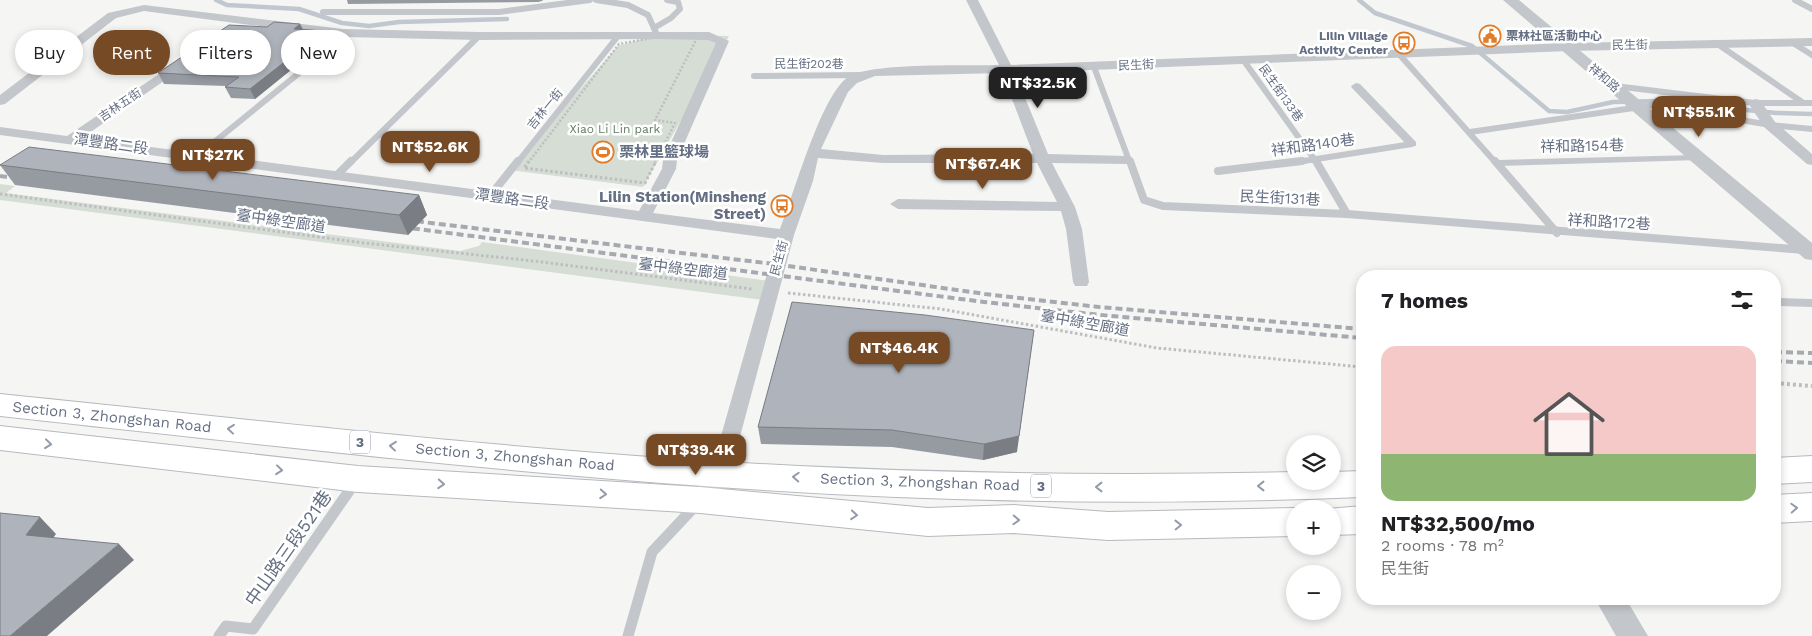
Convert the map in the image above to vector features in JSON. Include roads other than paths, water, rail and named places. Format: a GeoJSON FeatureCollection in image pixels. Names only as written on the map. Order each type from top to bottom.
{"type":"FeatureCollection","features":[{"type":"Feature","properties":{"kind":"main road","name":"Section 3, Zhongshan Road"},"geometry":{"type":"LineString","coordinates":[[0,406],[500,457],[720,474],[1074,487],[1356,484]]}},
{"type":"Feature","properties":{"kind":"main road","name":"Section 3, Zhongshan Road"},"geometry":{"type":"LineString","coordinates":[[0,438],[358,479],[700,500],[928,522],[1014,519],[1108,526],[1286,522]]}},
{"type":"Feature","properties":{"kind":"main road"},"geometry":{"type":"LineString","coordinates":[[1781,471],[1812,469]]}},
{"type":"Feature","properties":{"kind":"main road"},"geometry":{"type":"LineString","coordinates":[[1781,509],[1812,507]]}},
{"type":"Feature","properties":{"kind":"main road"},"geometry":{"type":"LineString","coordinates":[[1341,521],[1356,520]]}},
{"type":"Feature","properties":{"kind":"street"},"geometry":{"type":"LineString","coordinates":[[972,0],[1007,68],[1043,160],[1067,207],[1074,229],[1081,282]]}},
{"type":"Feature","properties":{"kind":"street","name":"祥和路"},"geometry":{"type":"LineString","coordinates":[[1510,0],[1810,252]]}},
{"type":"Feature","properties":{"kind":"street"},"geometry":{"type":"LineString","coordinates":[[0,101],[112,15],[144,8],[318,30]]}},
{"type":"Feature","properties":{"kind":"street"},"geometry":{"type":"LineString","coordinates":[[229,30],[243,21]]}},
{"type":"Feature","properties":{"kind":"street"},"geometry":{"type":"LineString","coordinates":[[355,33],[618,36],[656,32],[709,36],[723,41],[670,160],[668,169],[643,217]]}},
{"type":"Feature","properties":{"kind":"street","name":"民生街"},"geometry":{"type":"LineString","coordinates":[[700,500],[720,474],[786,235],[806,181],[812,153],[842,91],[852,80],[864,75],[872,72],[1094,67],[1465,50],[1812,42]]}},
{"type":"Feature","properties":{"kind":"street","name":"吉林五街"},"geometry":{"type":"LineString","coordinates":[[71,139],[180,65]]}},
{"type":"Feature","properties":{"kind":"street"},"geometry":{"type":"LineString","coordinates":[[1356,86],[1412,144]]}},
{"type":"Feature","properties":{"kind":"street"},"geometry":{"type":"LineString","coordinates":[[1757,108],[1770,125],[1812,161]]}},
{"type":"Feature","properties":{"kind":"street","name":"潭豐路二段"},"geometry":{"type":"LineString","coordinates":[[0,131],[786,235]]}},
{"type":"Feature","properties":{"kind":"street"},"geometry":{"type":"LineString","coordinates":[[812,153],[883,159],[962,157],[1043,160],[1127,160]]}},
{"type":"Feature","properties":{"kind":"street","name":"祥和路154巷"},"geometry":{"type":"LineString","coordinates":[[1498,163],[1696,158]]}},
{"type":"Feature","properties":{"kind":"street"},"geometry":{"type":"LineString","coordinates":[[898,204],[1067,207]]}},
{"type":"Feature","properties":{"kind":"street"},"geometry":{"type":"LineString","coordinates":[[1781,302],[1812,303]]}},
{"type":"Feature","properties":{"kind":"street"},"geometry":{"type":"LineString","coordinates":[[1614,605],[1633,636]]}},
{"type":"Feature","properties":{"kind":"lane"},"geometry":{"type":"LineString","coordinates":[[323,12],[499,12],[590,0]]}},
{"type":"Feature","properties":{"kind":"lane"},"geometry":{"type":"LineString","coordinates":[[596,0],[608,0],[628,5],[648,16],[656,32],[680,8],[678,2],[667,0]]}},
{"type":"Feature","properties":{"kind":"lane"},"geometry":{"type":"LineString","coordinates":[[1795,0],[1812,9]]}},
{"type":"Feature","properties":{"kind":"lane"},"geometry":{"type":"LineString","coordinates":[[337,175],[479,36]]}},
{"type":"Feature","properties":{"kind":"lane","name":"吉林一街"},"geometry":{"type":"LineString","coordinates":[[490,196],[618,36]]}},
{"type":"Feature","properties":{"kind":"lane"},"geometry":{"type":"LineString","coordinates":[[1793,43],[1812,55]]}},
{"type":"Feature","properties":{"kind":"lane"},"geometry":{"type":"LineString","coordinates":[[1716,44],[1802,102]]}},
{"type":"Feature","properties":{"kind":"lane","name":"祥和路172巷"},"geometry":{"type":"LineString","coordinates":[[1398,53],[1498,163],[1558,233],[1614,235],[1810,252]]}},
{"type":"Feature","properties":{"kind":"lane","name":"民生街133巷"},"geometry":{"type":"LineString","coordinates":[[1244,61],[1315,160],[1347,214]]}},
{"type":"Feature","properties":{"kind":"lane","name":"民生街131巷"},"geometry":{"type":"LineString","coordinates":[[1094,67],[1127,160],[1144,200],[1163,206],[1347,214],[1558,233]]}},
{"type":"Feature","properties":{"kind":"lane"},"geometry":{"type":"LineString","coordinates":[[197,156],[296,75]]}},
{"type":"Feature","properties":{"kind":"lane","name":"民生街202巷"},"geometry":{"type":"LineString","coordinates":[[754,76],[864,75]]}},
{"type":"Feature","properties":{"kind":"lane"},"geometry":{"type":"LineString","coordinates":[[1614,86],[1757,108],[1802,102],[1812,103]]}},
{"type":"Feature","properties":{"kind":"lane"},"geometry":{"type":"LineString","coordinates":[[1470,132],[1635,106],[1654,105],[1770,125],[1812,129]]}},
{"type":"Feature","properties":{"kind":"lane","name":"祥和路140巷"},"geometry":{"type":"LineString","coordinates":[[1218,171],[1315,160],[1412,144]]}},
{"type":"Feature","properties":{"kind":"lane","name":"中山路三段521巷"},"geometry":{"type":"LineString","coordinates":[[219,636],[226,626],[252,629],[358,479]]}},
{"type":"Feature","properties":{"kind":"lane"},"geometry":{"type":"LineString","coordinates":[[628,636],[652,552],[700,500]]}},
{"type":"Feature","properties":{"kind":"waterway"},"geometry":{"type":"LineString","coordinates":[[216,0],[227,5],[299,9],[342,23],[369,26],[399,22],[507,19]]}},
{"type":"Feature","properties":{"kind":"waterway"},"geometry":{"type":"LineString","coordinates":[[1359,0],[1375,13],[1472,46],[1549,111],[1567,112],[1613,102],[1659,101],[1776,113],[1812,114]]}},
{"type":"Feature","properties":{"kind":"railway"},"geometry":{"type":"LineString","coordinates":[[0,176],[22,179]]}},
{"type":"Feature","properties":{"kind":"railway"},"geometry":{"type":"LineString","coordinates":[[406,220],[774,264],[985,294],[1099,307],[1356,328]]}},
{"type":"Feature","properties":{"kind":"railway"},"geometry":{"type":"LineString","coordinates":[[402,227],[984,302],[1100,315],[1356,337]]}},
{"type":"Feature","properties":{"kind":"railway"},"geometry":{"type":"LineString","coordinates":[[1781,352],[1812,353]]}},
{"type":"Feature","properties":{"kind":"railway"},"geometry":{"type":"LineString","coordinates":[[1781,361],[1812,363]]}},
{"type":"Feature","properties":{"kind":"place","name":"栗林社區活動中心"},"geometry":{"type":"Point","coordinates":[1490,36]}},
{"type":"Feature","properties":{"kind":"place","name":"Lilin Village Activity Center"},"geometry":{"type":"Point","coordinates":[1404,43]}},
{"type":"Feature","properties":{"kind":"place","name":"栗林里籃球場"},"geometry":{"type":"Point","coordinates":[603,152]}},
{"type":"Feature","properties":{"kind":"place","name":"Lilin Station(Minsheng Street)"},"geometry":{"type":"Point","coordinates":[782,206]}},
{"type":"Feature","properties":{"kind":"park label","name":"Xiao Li Lin park"},"geometry":{"type":"Point","coordinates":[615,129]}}]}
